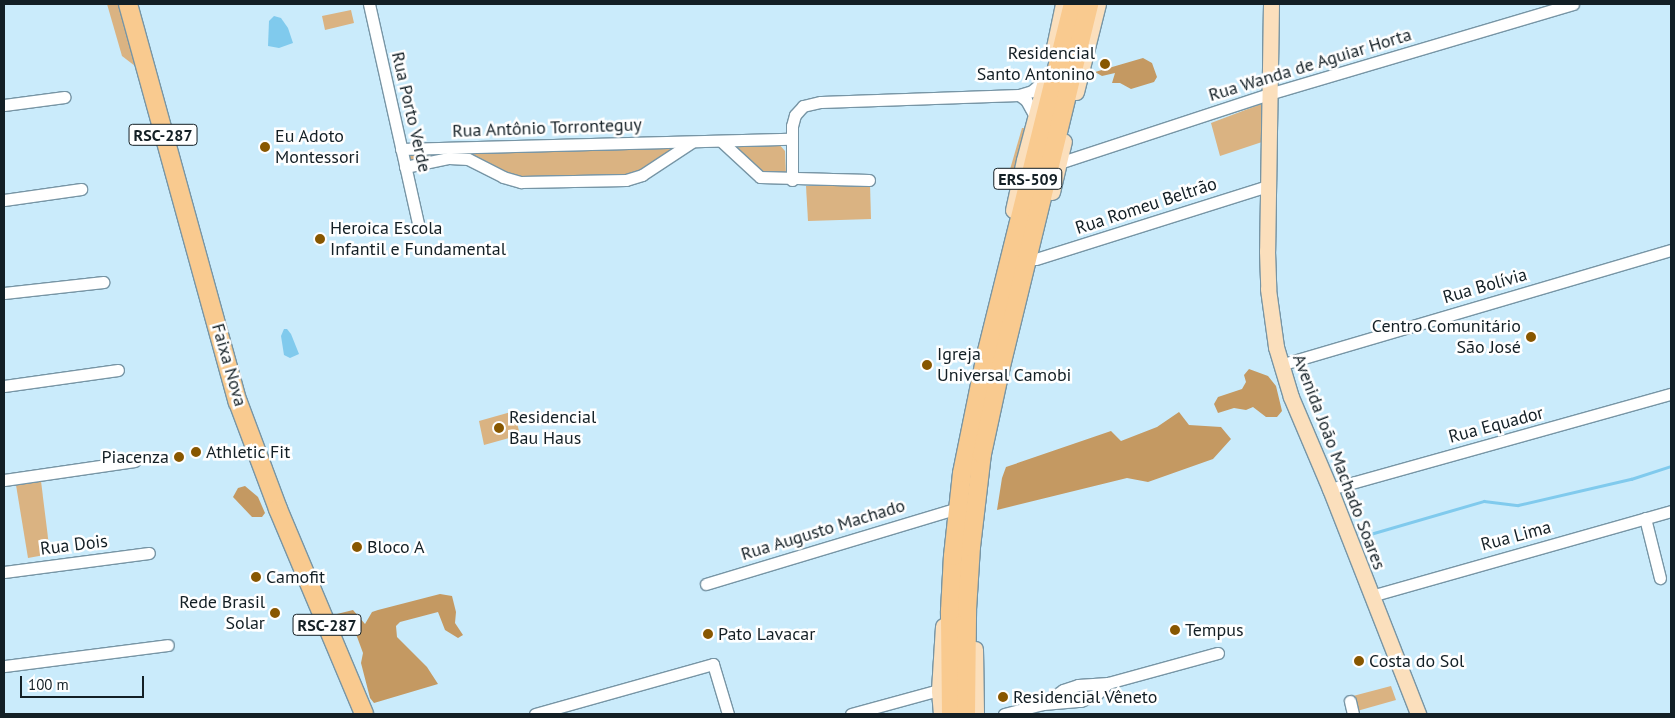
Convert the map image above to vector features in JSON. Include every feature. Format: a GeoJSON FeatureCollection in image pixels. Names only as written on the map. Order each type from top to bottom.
{"type":"FeatureCollection","features":[{"type":"Feature","properties":{"kind":"highway","name":"Faixa Nova"},"geometry":{"type":"LineString","coordinates":[[128,4],[238,402],[278,509],[364,714]]}},
{"type":"Feature","properties":{"kind":"highway","name":"ERS-509"},"geometry":{"type":"LineString","coordinates":[[944,611],[962,473],[970,429],[1000,297],[1073,4]]}},
{"type":"Feature","properties":{"kind":"highway","name":"ERS-509"},"geometry":{"type":"LineString","coordinates":[[966,714],[969,574],[974,509],[1003,356],[1085,12],[1089,4]]}},
{"type":"Feature","properties":{"kind":"highway","name":"ERS-509"},"geometry":{"type":"LineString","coordinates":[[1000,297],[1007,239]]}},
{"type":"Feature","properties":{"kind":"highway"},"geometry":{"type":"LineString","coordinates":[[970,429],[975,447],[985,456]]}},
{"type":"Feature","properties":{"kind":"highway","name":"ERS-509"},"geometry":{"type":"LineString","coordinates":[[951,714],[945,693],[952,556]]}},
{"type":"Feature","properties":{"kind":"highway","name":"ERS-509"},"geometry":{"type":"LineString","coordinates":[[945,693],[966,714]]}},
{"type":"Feature","properties":{"kind":"main road","name":"ERS-509"},"geometry":{"type":"LineString","coordinates":[[941,714],[945,693],[944,611],[951,510],[966,412],[1063,4]]}},
{"type":"Feature","properties":{"kind":"main road","name":"ERS-509"},"geometry":{"type":"LineString","coordinates":[[976,714],[975,610],[977,544],[985,456],[1036,259],[1098,4]]}},
{"type":"Feature","properties":{"kind":"main road","name":"Avenida João Machado Soares"},"geometry":{"type":"LineString","coordinates":[[1271,4],[1267,186],[1268,289],[1270,316],[1280,365],[1418,714]]}},
{"type":"Feature","properties":{"kind":"street","name":"Rua Porto Verde"},"geometry":{"type":"LineString","coordinates":[[369,4],[419,228]]}},
{"type":"Feature","properties":{"kind":"street","name":"Rua Wanda de Aguiar Horta"},"geometry":{"type":"LineString","coordinates":[[1059,163],[1269,94],[1573,4]]}},
{"type":"Feature","properties":{"kind":"street"},"geometry":{"type":"LineString","coordinates":[[792,180],[790,139],[795,115],[803,106],[811,103],[1019,95],[1032,91],[1046,79]]}},
{"type":"Feature","properties":{"kind":"street"},"geometry":{"type":"LineString","coordinates":[[1019,95],[1026,100],[1035,116]]}},
{"type":"Feature","properties":{"kind":"street"},"geometry":{"type":"LineString","coordinates":[[4,105],[64,96]]}},
{"type":"Feature","properties":{"kind":"street","name":"Rua Antônio Torronteguy"},"geometry":{"type":"LineString","coordinates":[[401,150],[790,139]]}},
{"type":"Feature","properties":{"kind":"street"},"geometry":{"type":"LineString","coordinates":[[721,141],[760,177],[792,180],[869,180]]}},
{"type":"Feature","properties":{"kind":"street","name":"Rua Antônio Torronteguy"},"geometry":{"type":"LineString","coordinates":[[405,167],[449,158],[468,160],[503,177],[521,182],[626,180],[642,175],[693,142]]}},
{"type":"Feature","properties":{"kind":"street","name":"Rua Romeu Beltrão"},"geometry":{"type":"LineString","coordinates":[[1036,259],[1267,186]]}},
{"type":"Feature","properties":{"kind":"street"},"geometry":{"type":"LineString","coordinates":[[4,200],[81,189]]}},
{"type":"Feature","properties":{"kind":"street","name":"Rua Bolívia"},"geometry":{"type":"LineString","coordinates":[[1280,365],[1671,250]]}},
{"type":"Feature","properties":{"kind":"street"},"geometry":{"type":"LineString","coordinates":[[4,293],[102,282]]}},
{"type":"Feature","properties":{"kind":"street"},"geometry":{"type":"LineString","coordinates":[[4,386],[118,370]]}},
{"type":"Feature","properties":{"kind":"street","name":"Rua Equador"},"geometry":{"type":"LineString","coordinates":[[1330,488],[1671,394]]}},
{"type":"Feature","properties":{"kind":"street"},"geometry":{"type":"LineString","coordinates":[[4,480],[135,461]]}},
{"type":"Feature","properties":{"kind":"street","name":"Rua Augusto Machado"},"geometry":{"type":"LineString","coordinates":[[706,584],[951,510]]}},
{"type":"Feature","properties":{"kind":"street","name":"Rua Lima"},"geometry":{"type":"LineString","coordinates":[[1371,596],[1671,511]]}},
{"type":"Feature","properties":{"kind":"street"},"geometry":{"type":"LineString","coordinates":[[1645,518],[1660,578]]}},
{"type":"Feature","properties":{"kind":"street","name":"Rua Dois"},"geometry":{"type":"LineString","coordinates":[[4,572],[149,553]]}},
{"type":"Feature","properties":{"kind":"street"},"geometry":{"type":"LineString","coordinates":[[4,666],[168,645]]}},
{"type":"Feature","properties":{"kind":"street"},"geometry":{"type":"LineString","coordinates":[[1004,714],[1043,704],[1062,690],[1078,685],[1108,683],[1218,653]]}},
{"type":"Feature","properties":{"kind":"street"},"geometry":{"type":"LineString","coordinates":[[535,714],[556,711],[713,664],[728,714]]}},
{"type":"Feature","properties":{"kind":"street"},"geometry":{"type":"LineString","coordinates":[[851,714],[945,693]]}},
{"type":"Feature","properties":{"kind":"street"},"geometry":{"type":"LineString","coordinates":[[1350,701],[1353,714]]}},
{"type":"Feature","properties":{"kind":"shaded area"},"geometry":{"type":"Polygon","coordinates":[[[107,4],[119,4],[135,66],[122,56],[107,4]]]}},
{"type":"Feature","properties":{"kind":"shaded area"},"geometry":{"type":"Polygon","coordinates":[[[351,10],[354,23],[325,30],[322,16],[351,10]]]}},
{"type":"Feature","properties":{"kind":"shaded area"},"geometry":{"type":"Polygon","coordinates":[[[1143,58],[1152,63],[1157,77],[1154,82],[1131,89],[1120,83],[1112,83],[1115,73],[1102,76],[1095,72],[1143,58]]]}},
{"type":"Feature","properties":{"kind":"shaded area"},"geometry":{"type":"Polygon","coordinates":[[[1261,104],[1262,142],[1220,156],[1211,123],[1261,104]]]}},
{"type":"Feature","properties":{"kind":"shaded area"},"geometry":{"type":"Polygon","coordinates":[[[1022,128],[1025,128],[1012,179],[1009,177],[1009,173],[1022,128]]]}},
{"type":"Feature","properties":{"kind":"shaded area"},"geometry":{"type":"Polygon","coordinates":[[[778,143],[785,151],[786,176],[760,171],[732,145],[778,143]]]}},
{"type":"Feature","properties":{"kind":"shaded area"},"geometry":{"type":"Polygon","coordinates":[[[681,145],[650,166],[631,174],[525,179],[508,175],[476,158],[409,161],[406,154],[681,145]]]}},
{"type":"Feature","properties":{"kind":"shaded area"},"geometry":{"type":"Polygon","coordinates":[[[870,184],[871,219],[808,221],[806,186],[870,184]]]}},
{"type":"Feature","properties":{"kind":"shaded area"},"geometry":{"type":"Polygon","coordinates":[[[1249,369],[1268,376],[1276,386],[1282,411],[1277,417],[1266,417],[1253,407],[1246,410],[1234,408],[1218,413],[1214,404],[1218,397],[1242,389],[1246,382],[1244,375],[1249,369]]]}},
{"type":"Feature","properties":{"kind":"shaded area","name":"Residencial Bau Haus"},"geometry":{"type":"Polygon","coordinates":[[[514,411],[520,435],[484,445],[479,421],[514,411]]]}},
{"type":"Feature","properties":{"kind":"shaded area"},"geometry":{"type":"Polygon","coordinates":[[[1179,412],[1189,425],[1221,427],[1231,439],[1213,459],[1148,482],[1127,478],[997,510],[1002,478],[1006,467],[1111,431],[1121,441],[1157,427],[1179,412]]]}},
{"type":"Feature","properties":{"kind":"shaded area"},"geometry":{"type":"Polygon","coordinates":[[[41,481],[50,554],[28,558],[16,485],[41,481]]]}},
{"type":"Feature","properties":{"kind":"shaded area"},"geometry":{"type":"Polygon","coordinates":[[[245,486],[258,497],[265,513],[262,517],[252,517],[233,497],[238,488],[245,486]]]}},
{"type":"Feature","properties":{"kind":"shaded area"},"geometry":{"type":"Polygon","coordinates":[[[440,594],[452,596],[456,612],[455,623],[463,635],[458,638],[445,630],[438,612],[400,622],[396,626],[397,637],[427,667],[438,684],[374,703],[370,698],[361,663],[363,653],[356,634],[338,623],[337,614],[353,610],[365,624],[372,612],[440,594]]]}},
{"type":"Feature","properties":{"kind":"shaded area"},"geometry":{"type":"Polygon","coordinates":[[[1391,686],[1396,700],[1357,711],[1353,696],[1391,686]]]}},
{"type":"Feature","properties":{"kind":"water"},"geometry":{"type":"Polygon","coordinates":[[[274,16],[281,18],[288,28],[293,43],[279,48],[268,46],[269,21],[274,16]]]}},
{"type":"Feature","properties":{"kind":"water"},"geometry":{"type":"Polygon","coordinates":[[[284,329],[287,329],[291,334],[299,354],[290,358],[284,355],[281,336],[284,329]]]}},
{"type":"Feature","properties":{"kind":"waterway"},"geometry":{"type":"LineString","coordinates":[[1360,537],[1484,501],[1518,505],[1631,479],[1671,466]]}},
{"type":"Feature","properties":{"kind":"place","name":"Residencial Santo Antonino"},"geometry":{"type":"Point","coordinates":[1105,64]}},
{"type":"Feature","properties":{"kind":"place","name":"Eu Adoto Montessori"},"geometry":{"type":"Point","coordinates":[265,147]}},
{"type":"Feature","properties":{"kind":"place","name":"Heroica Escola Infantil e Fundamental"},"geometry":{"type":"Point","coordinates":[320,239]}},
{"type":"Feature","properties":{"kind":"place","name":"Centro Comunitário São José"},"geometry":{"type":"Point","coordinates":[1531,337]}},
{"type":"Feature","properties":{"kind":"place","name":"Igreja Universal Camobi"},"geometry":{"type":"Point","coordinates":[927,365]}},
{"type":"Feature","properties":{"kind":"place","name":"Residencial Bau Haus"},"geometry":{"type":"Point","coordinates":[499,428]}},
{"type":"Feature","properties":{"kind":"place","name":"Athletic Fit"},"geometry":{"type":"Point","coordinates":[196,452]}},
{"type":"Feature","properties":{"kind":"place","name":"Piacenza"},"geometry":{"type":"Point","coordinates":[179,457]}},
{"type":"Feature","properties":{"kind":"place","name":"Bloco A"},"geometry":{"type":"Point","coordinates":[357,547]}},
{"type":"Feature","properties":{"kind":"place","name":"Camofit"},"geometry":{"type":"Point","coordinates":[256,577]}},
{"type":"Feature","properties":{"kind":"place","name":"Rede Brasil Solar"},"geometry":{"type":"Point","coordinates":[275,613]}},
{"type":"Feature","properties":{"kind":"place","name":"Tempus"},"geometry":{"type":"Point","coordinates":[1175,630]}},
{"type":"Feature","properties":{"kind":"place","name":"Pato Lavacar"},"geometry":{"type":"Point","coordinates":[708,634]}},
{"type":"Feature","properties":{"kind":"place","name":"Costa do Sol"},"geometry":{"type":"Point","coordinates":[1359,661]}},
{"type":"Feature","properties":{"kind":"place","name":"Residencial Vêneto"},"geometry":{"type":"Point","coordinates":[1003,697]}}]}
